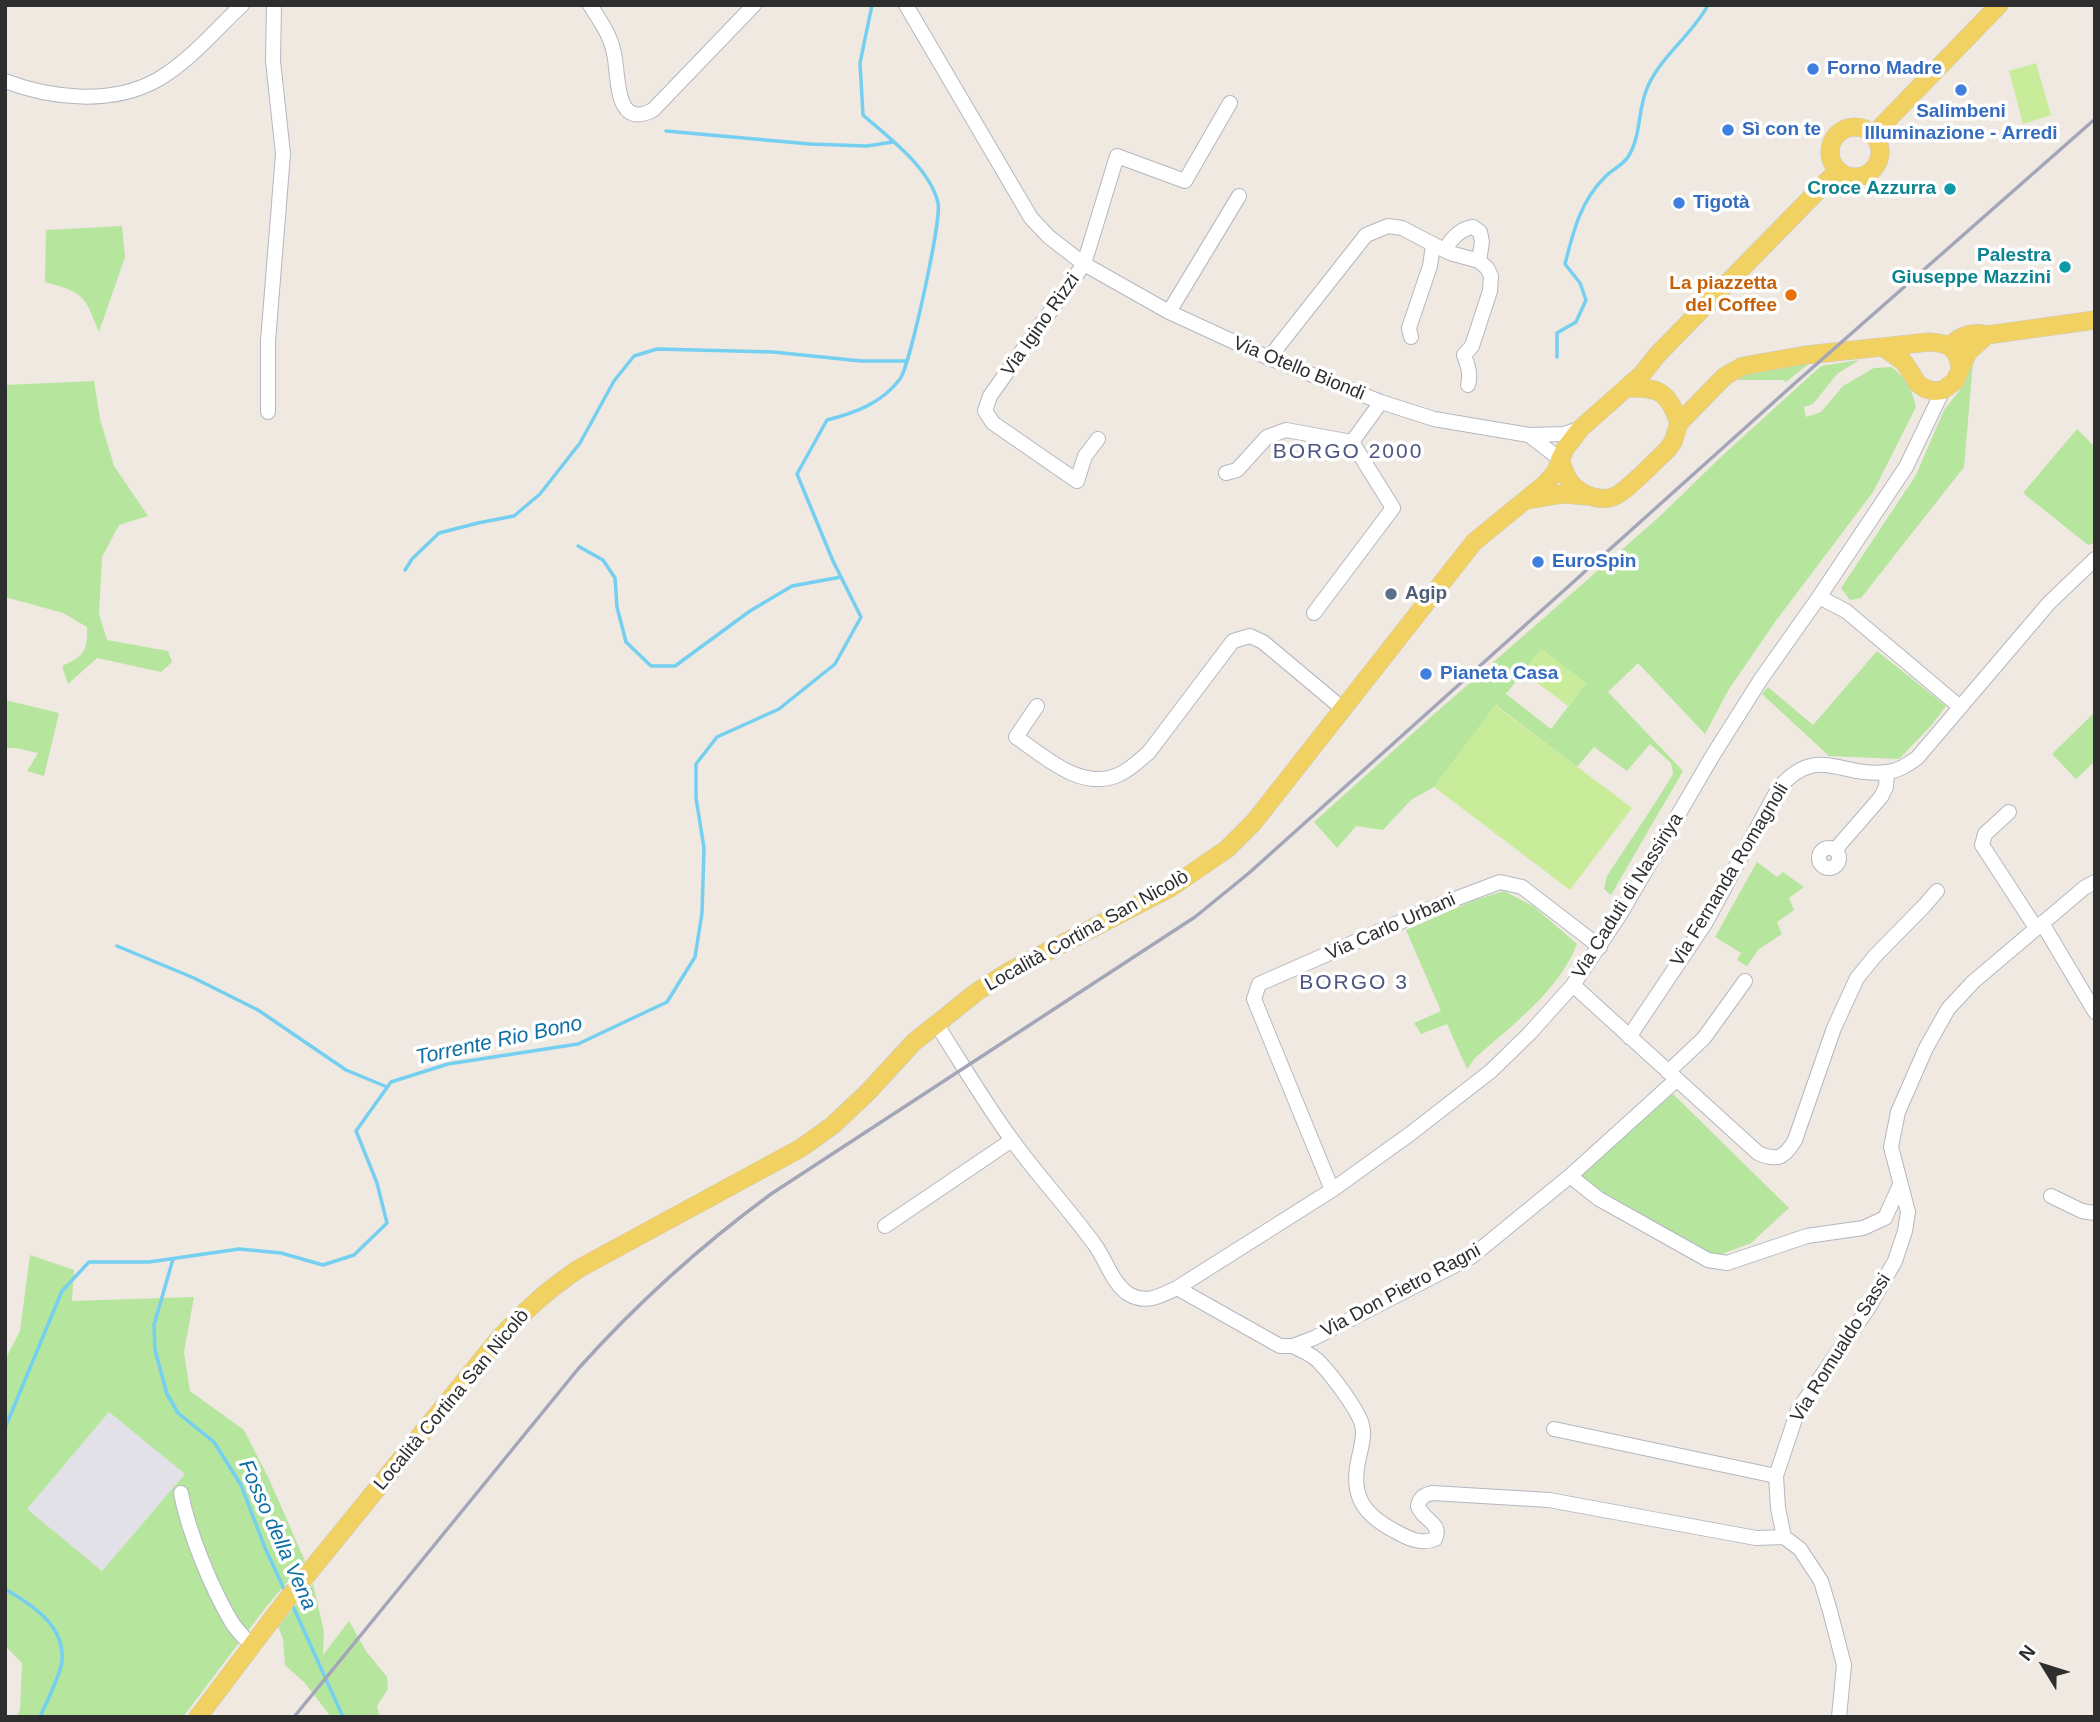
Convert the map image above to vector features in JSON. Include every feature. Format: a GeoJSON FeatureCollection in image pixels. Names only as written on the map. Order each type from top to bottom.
{"type":"FeatureCollection","features":[{"type":"Feature","properties":{"kind":"main road"},"geometry":{"type":"LineString","coordinates":[[1873,135],[1998,5]]}},
{"type":"Feature","properties":{"kind":"main road"},"geometry":{"type":"LineString","coordinates":[[1853,128],[1864,129],[1873,135],[1878,142],[1880,157],[1872,171],[1866,175],[1851,177],[1838,170],[1831,156],[1831,148],[1838,135],[1853,128]]}},
{"type":"Feature","properties":{"kind":"main road"},"geometry":{"type":"LineString","coordinates":[[1838,170],[1658,354],[1642,374],[1581,428],[1560,459],[1572,486],[1591,497],[1603,499],[1618,495],[1667,450],[1673,442],[1679,423],[1710,390],[1724,376],[1743,366],[1806,355],[1942,342],[1955,352],[1960,367]]}},
{"type":"Feature","properties":{"kind":"main road"},"geometry":{"type":"LineString","coordinates":[[1949,346],[1959,338],[1979,333],[1987,335],[2095,320]]}},
{"type":"Feature","properties":{"kind":"main road"},"geometry":{"type":"LineString","coordinates":[[1927,385],[1955,381],[1968,352],[1987,335]]}},
{"type":"Feature","properties":{"kind":"main road"},"geometry":{"type":"LineString","coordinates":[[1925,343],[1916,351],[1910,367],[1927,385]]}},
{"type":"Feature","properties":{"kind":"main road"},"geometry":{"type":"LineString","coordinates":[[1883,347],[1904,362],[1927,385]]}},
{"type":"Feature","properties":{"kind":"main road"},"geometry":{"type":"LineString","coordinates":[[1658,354],[1655,368],[1663,395],[1679,423]]}},
{"type":"Feature","properties":{"kind":"main road"},"geometry":{"type":"LineString","coordinates":[[1628,388],[1648,387],[1677,401],[1689,400],[1710,390]]}},
{"type":"Feature","properties":{"kind":"main road","name":"Località Cortina San Nicolò"},"geometry":{"type":"LineString","coordinates":[[198,1717],[290,1596],[521,1314],[580,1268],[801,1148],[833,1125],[914,1042],[978,990],[1170,888],[1227,849],[1254,822],[1474,542],[1527,500],[1555,473],[1560,459]]}},
{"type":"Feature","properties":{"kind":"main road","name":"Località Cortina San Nicolò"},"geometry":{"type":"LineString","coordinates":[[1527,500],[1563,494],[1591,497]]}},
{"type":"Feature","properties":{"kind":"street"},"geometry":{"type":"LineString","coordinates":[[5,81],[19,86],[92,97],[132,92],[158,79],[182,61],[242,5]]}},
{"type":"Feature","properties":{"kind":"street"},"geometry":{"type":"LineString","coordinates":[[268,412],[268,341],[282,154],[272,61],[274,5]]}},
{"type":"Feature","properties":{"kind":"street"},"geometry":{"type":"LineString","coordinates":[[590,5],[613,46],[624,108],[642,116],[653,110],[754,5]]}},
{"type":"Feature","properties":{"kind":"street","name":"Via Otello Biondi"},"geometry":{"type":"LineString","coordinates":[[906,5],[1031,218],[1049,237],[1084,264],[1169,313],[1269,358],[1381,402],[1434,419],[1529,435],[1564,434],[1581,428]]}},
{"type":"Feature","properties":{"kind":"street","name":"Via Igino Rizzi"},"geometry":{"type":"LineString","coordinates":[[1098,439],[1085,456],[1077,481],[993,423],[985,411],[990,396],[1084,264],[1117,156],[1185,181],[1230,103]]}},
{"type":"Feature","properties":{"kind":"street"},"geometry":{"type":"LineString","coordinates":[[1169,313],[1240,196]]}},
{"type":"Feature","properties":{"kind":"street"},"geometry":{"type":"LineString","coordinates":[[1269,358],[1366,235],[1388,226],[1402,228],[1439,248],[1479,261],[1487,268],[1491,276],[1490,291],[1472,346],[1464,355],[1470,378],[1468,385]]}},
{"type":"Feature","properties":{"kind":"street"},"geometry":{"type":"LineString","coordinates":[[1411,337],[1409,328],[1430,266],[1439,248],[1466,228],[1473,227],[1480,232],[1482,242],[1479,261]]}},
{"type":"Feature","properties":{"kind":"street","name":"Via Caduti di Nassiriya"},"geometry":{"type":"LineString","coordinates":[[938,1022],[942,1033],[1012,1140],[1097,1247],[1118,1285],[1135,1298],[1156,1299],[1177,1288],[1332,1190],[1491,1071],[1573,985],[1600,947],[1760,680],[1906,467],[1928,418],[1927,385]]}},
{"type":"Feature","properties":{"kind":"street"},"geometry":{"type":"LineString","coordinates":[[1352,442],[1381,402]]}},
{"type":"Feature","properties":{"kind":"street"},"geometry":{"type":"LineString","coordinates":[[1226,473],[1237,470],[1267,437],[1286,429],[1352,442],[1392,508],[1314,613]]}},
{"type":"Feature","properties":{"kind":"street","name":"Via Otello Biondi"},"geometry":{"type":"LineString","coordinates":[[1529,435],[1560,459]]}},
{"type":"Feature","properties":{"kind":"street"},"geometry":{"type":"LineString","coordinates":[[1835,850],[1881,797],[1886,787],[1887,772],[1903,768],[1917,758],[2049,603],[2095,559]]}},
{"type":"Feature","properties":{"kind":"street"},"geometry":{"type":"LineString","coordinates":[[1819,597],[1846,611],[1960,707]]}},
{"type":"Feature","properties":{"kind":"street"},"geometry":{"type":"LineString","coordinates":[[1037,706],[1016,737],[1060,768],[1077,776],[1096,779],[1117,776],[1149,752],[1233,641],[1250,636],[1263,642],[1343,709]]}},
{"type":"Feature","properties":{"kind":"street","name":"Via Fernanda Romagnoli"},"geometry":{"type":"LineString","coordinates":[[1629,1037],[1706,922],[1778,789],[1789,776],[1801,768],[1818,764],[1887,772]]}},
{"type":"Feature","properties":{"kind":"street"},"geometry":{"type":"LineString","coordinates":[[2009,812],[1985,834],[1982,845],[2095,1012]]}},
{"type":"Feature","properties":{"kind":"street","name":"Via Carlo Urbani"},"geometry":{"type":"LineString","coordinates":[[1332,1190],[1254,999],[1259,984],[1500,882],[1522,887],[1600,947]]}},
{"type":"Feature","properties":{"kind":"street","name":"Via Romualdo Sassi"},"geometry":{"type":"LineString","coordinates":[[1784,1536],[1778,1507],[1776,1476],[1798,1410],[1869,1307],[1895,1261],[1905,1231],[1908,1212],[1891,1147],[1898,1112],[1926,1048],[1948,1009],[1973,982],[2084,888],[2095,882]]}},
{"type":"Feature","properties":{"kind":"street"},"geometry":{"type":"LineString","coordinates":[[1573,985],[1759,1153],[1768,1158],[1779,1157],[1788,1152],[1795,1140],[1834,1028],[1857,978],[1937,891]]}},
{"type":"Feature","properties":{"kind":"street","name":"Via Don Pietro Ragni"},"geometry":{"type":"LineString","coordinates":[[1177,1288],[1280,1346],[1293,1346],[1314,1338],[1471,1257],[1570,1176],[1672,1076],[1745,981]]}},
{"type":"Feature","properties":{"kind":"street"},"geometry":{"type":"LineString","coordinates":[[885,1226],[1012,1140]]}},
{"type":"Feature","properties":{"kind":"street"},"geometry":{"type":"LineString","coordinates":[[1570,1176],[1599,1199],[1708,1260],[1727,1263],[1807,1236],[1863,1228],[1885,1219],[1900,1185]]}},
{"type":"Feature","properties":{"kind":"street"},"geometry":{"type":"LineString","coordinates":[[2052,1196],[2082,1211],[2095,1213]]}},
{"type":"Feature","properties":{"kind":"street","name":"Via Don Pietro Ragni"},"geometry":{"type":"LineString","coordinates":[[1293,1346],[1319,1361],[1355,1409],[1363,1426],[1355,1481],[1357,1495],[1363,1507],[1384,1526],[1419,1542],[1435,1539],[1437,1534],[1434,1524],[1424,1517],[1418,1506],[1424,1495],[1432,1493],[1549,1500],[1756,1538],[1784,1536]]}},
{"type":"Feature","properties":{"kind":"street"},"geometry":{"type":"LineString","coordinates":[[1554,1429],[1776,1476]]}},
{"type":"Feature","properties":{"kind":"street"},"geometry":{"type":"LineString","coordinates":[[181,1493],[185,1514],[215,1589],[232,1623],[252,1646]]}},
{"type":"Feature","properties":{"kind":"street"},"geometry":{"type":"LineString","coordinates":[[1784,1536],[1800,1549],[1821,1581],[1844,1665],[1839,1717]]}},
{"type":"Feature","properties":{"kind":"shaded area"},"geometry":{"type":"Polygon","coordinates":[[[109,1412],[186,1474],[102,1571],[27,1509],[109,1412]]]}},
{"type":"Feature","properties":{"kind":"green space"},"geometry":{"type":"Polygon","coordinates":[[[2036,63],[2051,115],[2023,124],[2009,71],[2036,63]]]}},
{"type":"Feature","properties":{"kind":"green space"},"geometry":{"type":"Polygon","coordinates":[[[122,226],[125,257],[99,332],[86,302],[81,297],[68,289],[45,282],[46,230],[122,226]]]}},
{"type":"Feature","properties":{"kind":"green space"},"geometry":{"type":"Polygon","coordinates":[[[1859,360],[1837,374],[1813,404],[1804,407],[1806,417],[1821,412],[1843,386],[1874,368],[1892,367],[1897,371],[1911,390],[1916,407],[1873,492],[1775,622],[1729,689],[1705,734],[1638,663],[1608,692],[1683,771],[1611,895],[1604,889],[1607,876],[1673,774],[1671,763],[1650,744],[1627,771],[1594,747],[1577,767],[1496,705],[1434,787],[1411,800],[1383,830],[1356,826],[1337,848],[1314,822],[1660,516],[1821,366],[1859,360]],[[1541,649],[1506,694],[1551,729],[1586,683],[1541,649]]]}},
{"type":"Feature","properties":{"kind":"green space"},"geometry":{"type":"Polygon","coordinates":[[[1811,362],[1786,382],[1738,380],[1752,370],[1811,362]]]}},
{"type":"Feature","properties":{"kind":"green space"},"geometry":{"type":"Polygon","coordinates":[[[1973,362],[1964,467],[1861,598],[1850,600],[1841,588],[1916,475],[1944,410],[1960,390],[1973,362]]]}},
{"type":"Feature","properties":{"kind":"green space"},"geometry":{"type":"Polygon","coordinates":[[[94,381],[100,419],[114,466],[148,516],[119,525],[102,557],[99,614],[107,640],[168,651],[172,662],[161,672],[97,658],[68,684],[62,666],[83,652],[87,627],[63,613],[5,597],[5,385],[94,381]]]}},
{"type":"Feature","properties":{"kind":"green space"},"geometry":{"type":"Polygon","coordinates":[[[2077,429],[2095,447],[2095,543],[2088,545],[2023,493],[2077,429]]]}},
{"type":"Feature","properties":{"kind":"green space"},"geometry":{"type":"Polygon","coordinates":[[[1541,649],[1586,683],[1568,706],[1523,672],[1541,649]]]}},
{"type":"Feature","properties":{"kind":"green space"},"geometry":{"type":"Polygon","coordinates":[[[1877,651],[1946,706],[1899,759],[1829,756],[1762,694],[1768,687],[1813,725],[1877,651]]]}},
{"type":"Feature","properties":{"kind":"green space"},"geometry":{"type":"Polygon","coordinates":[[[5,700],[59,713],[44,776],[27,771],[38,753],[5,748],[5,700]]]}},
{"type":"Feature","properties":{"kind":"green space"},"geometry":{"type":"Polygon","coordinates":[[[1495,705],[1632,808],[1570,890],[1434,787],[1495,705]]]}},
{"type":"Feature","properties":{"kind":"green space"},"geometry":{"type":"Polygon","coordinates":[[[2095,712],[2095,761],[2076,779],[2052,754],[2095,712]]]}},
{"type":"Feature","properties":{"kind":"green space"},"geometry":{"type":"Polygon","coordinates":[[[1757,862],[1777,877],[1783,872],[1804,887],[1789,898],[1794,910],[1777,922],[1782,934],[1759,949],[1747,966],[1737,960],[1741,953],[1715,937],[1757,862]]]}},
{"type":"Feature","properties":{"kind":"green space"},"geometry":{"type":"Polygon","coordinates":[[[1504,891],[1533,906],[1577,944],[1559,977],[1547,992],[1475,1058],[1467,1069],[1447,1024],[1421,1034],[1414,1023],[1441,1011],[1406,930],[1475,900],[1504,891]]]}},
{"type":"Feature","properties":{"kind":"green space"},"geometry":{"type":"Polygon","coordinates":[[[1673,1094],[1789,1208],[1751,1243],[1714,1257],[1609,1201],[1578,1176],[1673,1094]]]}},
{"type":"Feature","properties":{"kind":"green space"},"geometry":{"type":"Polygon","coordinates":[[[30,1255],[74,1270],[72,1301],[194,1297],[184,1352],[190,1391],[244,1430],[305,1561],[266,1607],[183,1717],[16,1717],[20,1710],[22,1663],[5,1646],[5,1360],[20,1331],[30,1255]],[[109,1412],[27,1509],[102,1571],[185,1474],[109,1412]]]}},
{"type":"Feature","properties":{"kind":"green space"},"geometry":{"type":"Polygon","coordinates":[[[313,1584],[324,1632],[323,1655],[349,1621],[366,1651],[387,1677],[388,1689],[377,1706],[380,1717],[331,1717],[305,1683],[285,1665],[283,1639],[278,1627],[313,1584]]]}},
{"type":"Feature","properties":{"kind":"waterway","name":"Torrente Rio Bono"},"geometry":{"type":"LineString","coordinates":[[5,1428],[62,1291],[89,1262],[149,1262],[239,1249],[281,1253],[323,1265],[354,1255],[387,1223],[377,1183],[356,1131],[391,1082],[448,1064],[578,1044],[667,1002],[695,957],[702,913],[704,848],[696,798],[696,764],[717,737],[779,709],[835,664],[861,617],[833,561],[797,474],[827,420],[876,401],[900,379],[911,348],[930,262],[938,215],[934,190],[907,154],[863,115],[860,63],[872,5]]}},
{"type":"Feature","properties":{"kind":"waterway"},"geometry":{"type":"LineString","coordinates":[[1557,357],[1557,333],[1576,322],[1586,300],[1580,283],[1565,264],[1578,218],[1596,187],[1628,157],[1635,140],[1648,86],[1661,64],[1694,26],[1708,5]]}},
{"type":"Feature","properties":{"kind":"waterway"},"geometry":{"type":"LineString","coordinates":[[666,131],[810,144],[867,146],[893,142]]}},
{"type":"Feature","properties":{"kind":"waterway"},"geometry":{"type":"LineString","coordinates":[[405,570],[412,559],[439,533],[514,516],[540,494],[580,443],[614,381],[634,356],[657,349],[773,352],[861,361],[906,361]]}},
{"type":"Feature","properties":{"kind":"waterway"},"geometry":{"type":"LineString","coordinates":[[578,546],[603,560],[615,578],[617,607],[626,642],[651,666],[675,666],[750,611],[792,586],[841,577]]}},
{"type":"Feature","properties":{"kind":"waterway"},"geometry":{"type":"LineString","coordinates":[[117,946],[194,978],[258,1010],[346,1070],[387,1087]]}},
{"type":"Feature","properties":{"kind":"waterway","name":"Fosso della Vena"},"geometry":{"type":"LineString","coordinates":[[173,1259],[154,1325],[155,1350],[167,1394],[178,1413],[214,1442],[241,1485],[285,1591]]}},
{"type":"Feature","properties":{"kind":"waterway"},"geometry":{"type":"LineString","coordinates":[[5,1589],[45,1618],[62,1648],[59,1673],[40,1717]]}},
{"type":"Feature","properties":{"kind":"waterway","name":"Fosso della Vena"},"geometry":{"type":"LineString","coordinates":[[292,1604],[343,1717]]}},
{"type":"Feature","properties":{"kind":"railway"},"geometry":{"type":"LineString","coordinates":[[294,1717],[578,1369],[670,1276],[771,1194],[1195,917],[1249,873],[1794,384],[2095,119]]}},
{"type":"Feature","properties":{"kind":"place","name":"Forno Madre"},"geometry":{"type":"Point","coordinates":[1813,69]}},
{"type":"Feature","properties":{"kind":"place","name":"Salimbeni Illuminazione - Arredi"},"geometry":{"type":"Point","coordinates":[1961,90]}},
{"type":"Feature","properties":{"kind":"place","name":"Sì con te"},"geometry":{"type":"Point","coordinates":[1728,130]}},
{"type":"Feature","properties":{"kind":"place","name":"Croce Azzurra"},"geometry":{"type":"Point","coordinates":[1950,189]}},
{"type":"Feature","properties":{"kind":"place","name":"Tigotà"},"geometry":{"type":"Point","coordinates":[1679,203]}},
{"type":"Feature","properties":{"kind":"place","name":"Palestra Giuseppe Mazzini"},"geometry":{"type":"Point","coordinates":[2065,267]}},
{"type":"Feature","properties":{"kind":"place","name":"La piazzetta del Coffee"},"geometry":{"type":"Point","coordinates":[1791,295]}},
{"type":"Feature","properties":{"kind":"place","name":"EuroSpin"},"geometry":{"type":"Point","coordinates":[1538,562]}},
{"type":"Feature","properties":{"kind":"place","name":"Agip"},"geometry":{"type":"Point","coordinates":[1391,594]}},
{"type":"Feature","properties":{"kind":"place","name":"Pianeta Casa"},"geometry":{"type":"Point","coordinates":[1426,674]}},
{"type":"Feature","properties":{"kind":"district","name":"BORGO 2000"},"geometry":{"type":"Point","coordinates":[1348,452]}},
{"type":"Feature","properties":{"kind":"district","name":"BORGO 3"},"geometry":{"type":"Point","coordinates":[1354,983]}}]}
